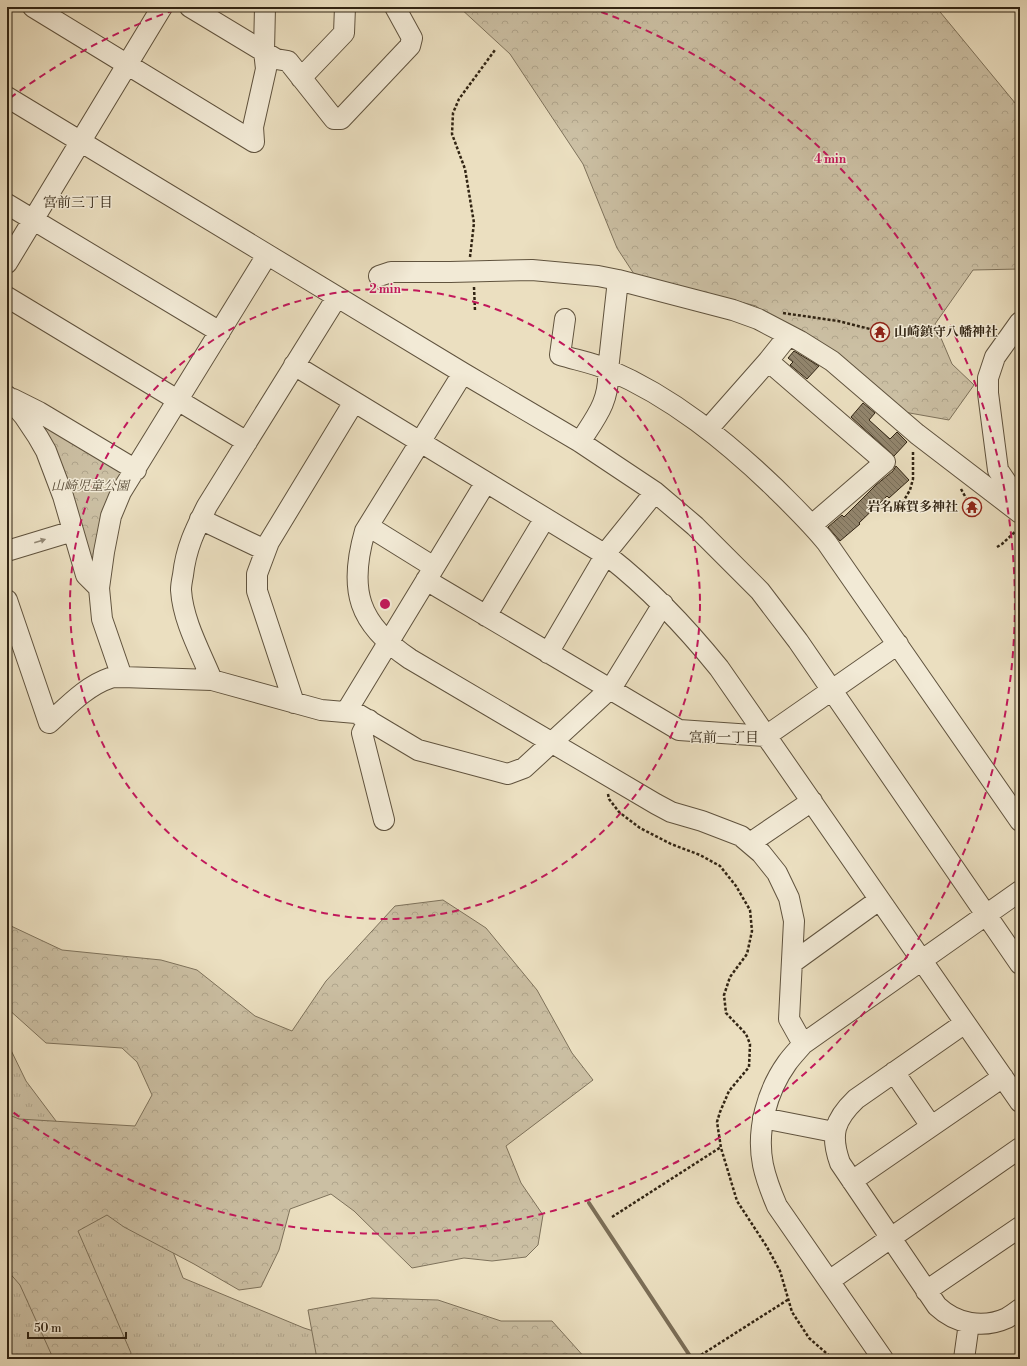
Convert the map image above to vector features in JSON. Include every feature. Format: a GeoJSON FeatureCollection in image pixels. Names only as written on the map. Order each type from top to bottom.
{"type":"FeatureCollection","features":[{"type":"Feature","properties":{"kind":"street"},"geometry":{"type":"LineString","coordinates":[[33,7],[254,142],[253,127],[266,69],[264,51],[265,7]]}},
{"type":"Feature","properties":{"kind":"street"},"geometry":{"type":"LineString","coordinates":[[7,263],[162,7]]}},
{"type":"Feature","properties":{"kind":"street"},"geometry":{"type":"LineString","coordinates":[[190,7],[276,58],[288,61],[334,119],[341,118],[410,46],[412,38],[395,7]]}},
{"type":"Feature","properties":{"kind":"street"},"geometry":{"type":"LineString","coordinates":[[301,78],[344,33],[345,7]]}},
{"type":"Feature","properties":{"kind":"street"},"geometry":{"type":"LineString","coordinates":[[7,97],[267,255],[580,442],[655,492],[695,526],[760,591],[798,641],[1020,964]]}},
{"type":"Feature","properties":{"kind":"street"},"geometry":{"type":"LineString","coordinates":[[7,204],[220,332]]}},
{"type":"Feature","properties":{"kind":"street"},"geometry":{"type":"LineString","coordinates":[[122,677],[102,619],[99,588],[104,552],[112,516],[122,492],[267,255]]}},
{"type":"Feature","properties":{"kind":"street"},"geometry":{"type":"LineString","coordinates":[[380,276],[391,272],[532,270],[598,276],[733,310],[758,319],[832,361],[917,434],[1020,513]]}},
{"type":"Feature","properties":{"kind":"street"},"geometry":{"type":"LineString","coordinates":[[580,442],[604,403],[609,380],[608,370],[618,280]]}},
{"type":"Feature","properties":{"kind":"street"},"geometry":{"type":"LineString","coordinates":[[212,680],[184,610],[181,589],[184,563],[189,544],[200,519],[337,297]]}},
{"type":"Feature","properties":{"kind":"street"},"geometry":{"type":"LineString","coordinates":[[7,298],[247,442]]}},
{"type":"Feature","properties":{"kind":"street"},"geometry":{"type":"LineString","coordinates":[[565,319],[560,355],[608,370],[635,382],[671,404],[708,429],[742,457],[812,525],[827,543],[1017,811]]}},
{"type":"Feature","properties":{"kind":"street"},"geometry":{"type":"LineString","coordinates":[[1020,322],[995,357],[988,378],[988,393],[998,470],[1020,502]]}},
{"type":"Feature","properties":{"kind":"street"},"geometry":{"type":"LineString","coordinates":[[708,429],[788,336]]}},
{"type":"Feature","properties":{"kind":"street"},"geometry":{"type":"LineString","coordinates":[[768,361],[884,462],[812,525]]}},
{"type":"Feature","properties":{"kind":"street"},"geometry":{"type":"LineString","coordinates":[[294,365],[606,555],[636,578],[663,604],[694,636],[719,668],[1020,1102]]}},
{"type":"Feature","properties":{"kind":"street"},"geometry":{"type":"LineString","coordinates":[[463,373],[365,531],[359,551],[357,570],[358,590],[362,606],[368,620],[388,643],[410,660],[656,804],[671,812],[702,821],[741,836],[761,853],[778,873],[789,898],[794,921],[789,1019],[803,1044]]}},
{"type":"Feature","properties":{"kind":"street"},"geometry":{"type":"LineString","coordinates":[[8,397],[39,412],[136,470]]}},
{"type":"Feature","properties":{"kind":"street"},"geometry":{"type":"LineString","coordinates":[[8,397],[38,437],[46,451],[63,496],[86,575],[99,588]]}},
{"type":"Feature","properties":{"kind":"street"},"geometry":{"type":"LineString","coordinates":[[294,703],[257,590],[257,574],[265,550],[354,402]]}},
{"type":"Feature","properties":{"kind":"street"},"geometry":{"type":"LineString","coordinates":[[346,712],[486,482]]}},
{"type":"Feature","properties":{"kind":"street"},"geometry":{"type":"LineString","coordinates":[[548,653],[606,555],[655,492]]}},
{"type":"Feature","properties":{"kind":"street"},"geometry":{"type":"LineString","coordinates":[[486,616],[545,518]]}},
{"type":"Feature","properties":{"kind":"street"},"geometry":{"type":"LineString","coordinates":[[200,519],[265,550]]}},
{"type":"Feature","properties":{"kind":"street"},"geometry":{"type":"LineString","coordinates":[[368,526],[486,616],[679,730],[766,736],[898,644]]}},
{"type":"Feature","properties":{"kind":"street"},"geometry":{"type":"LineString","coordinates":[[7,551],[73,531]]}},
{"type":"Feature","properties":{"kind":"street"},"geometry":{"type":"LineString","coordinates":[[7,600],[49,724],[73,702],[93,687],[110,678],[122,677],[212,680],[320,710],[356,712],[418,750],[508,774],[524,768],[610,689],[663,604]]}},
{"type":"Feature","properties":{"kind":"street"},"geometry":{"type":"LineString","coordinates":[[369,720],[362,733],[384,820]]}},
{"type":"Feature","properties":{"kind":"street"},"geometry":{"type":"LineString","coordinates":[[750,843],[812,802]]}},
{"type":"Feature","properties":{"kind":"street"},"geometry":{"type":"LineString","coordinates":[[883,1359],[777,1206],[767,1181],[763,1163],[761,1137],[763,1118],[777,1078],[803,1044],[1020,891]]}},
{"type":"Feature","properties":{"kind":"street"},"geometry":{"type":"LineString","coordinates":[[792,963],[880,900]]}},
{"type":"Feature","properties":{"kind":"street"},"geometry":{"type":"LineString","coordinates":[[965,1023],[856,1099],[847,1107],[834,1132],[836,1152],[840,1163],[926,1291],[937,1306],[945,1313],[955,1319],[970,1323],[987,1324],[1007,1318],[1020,1309]]}},
{"type":"Feature","properties":{"kind":"street"},"geometry":{"type":"LineString","coordinates":[[894,1072],[931,1126]]}},
{"type":"Feature","properties":{"kind":"street"},"geometry":{"type":"LineString","coordinates":[[852,1181],[1003,1077]]}},
{"type":"Feature","properties":{"kind":"street"},"geometry":{"type":"LineString","coordinates":[[763,1118],[834,1132]]}},
{"type":"Feature","properties":{"kind":"street"},"geometry":{"type":"LineString","coordinates":[[829,1281],[1020,1148]]}},
{"type":"Feature","properties":{"kind":"street"},"geometry":{"type":"LineString","coordinates":[[926,1291],[1020,1228]]}},
{"type":"Feature","properties":{"kind":"street"},"geometry":{"type":"LineString","coordinates":[[964,1359],[970,1323]]}},
{"type":"Feature","properties":{"kind":"path"},"geometry":{"type":"LineString","coordinates":[[474,311],[474,281],[470,257],[474,222],[466,169],[452,134],[453,113],[459,99],[495,50]]}},
{"type":"Feature","properties":{"kind":"path"},"geometry":{"type":"LineString","coordinates":[[779,312],[838,321],[874,330]]}},
{"type":"Feature","properties":{"kind":"path"},"geometry":{"type":"LineString","coordinates":[[900,508],[910,490],[913,479],[912,458],[917,434]]}},
{"type":"Feature","properties":{"kind":"path"},"geometry":{"type":"LineString","coordinates":[[997,547],[1020,527]]}},
{"type":"Feature","properties":{"kind":"path"},"geometry":{"type":"LineString","coordinates":[[606,775],[609,799],[619,812],[640,828],[671,844],[700,855],[720,866],[736,886],[750,910],[752,931],[747,954],[730,977],[724,995],[726,1013],[746,1034],[750,1044],[749,1067],[729,1091],[720,1112],[717,1122],[721,1147],[737,1201],[767,1247],[780,1271],[792,1312],[809,1338],[833,1359]]}},
{"type":"Feature","properties":{"kind":"path"},"geometry":{"type":"LineString","coordinates":[[612,1217],[721,1147]]}},
{"type":"Feature","properties":{"kind":"path"},"geometry":{"type":"LineString","coordinates":[[701,1355],[789,1299]]}},
{"type":"Feature","properties":{"kind":"green space"},"geometry":{"type":"Polygon","coordinates":[[[459,7],[936,7],[1020,109],[1020,269],[973,270],[935,324],[952,364],[974,385],[949,420],[887,409],[756,306],[634,274],[617,248],[583,164],[510,54],[459,7]]]}},
{"type":"Feature","properties":{"kind":"green space","name":"山崎児童公園"},"geometry":{"type":"Polygon","coordinates":[[[32,415],[125,475],[94,571],[32,415]]]}},
{"type":"Feature","properties":{"kind":"green space"},"geometry":{"type":"Polygon","coordinates":[[[443,900],[486,928],[537,990],[572,1053],[593,1080],[506,1146],[521,1183],[543,1215],[538,1245],[526,1257],[492,1261],[464,1258],[412,1268],[354,1211],[331,1194],[290,1209],[279,1250],[261,1287],[239,1290],[124,1227],[107,1215],[78,1231],[131,1353],[129,1359],[53,1358],[20,1285],[7,1270],[7,1114],[19,1119],[135,1126],[152,1095],[137,1062],[122,1048],[46,1043],[7,1008],[7,908],[11,926],[62,950],[161,960],[197,970],[255,1016],[292,1031],[326,981],[395,906],[443,900]]]}},
{"type":"Feature","properties":{"kind":"green space"},"geometry":{"type":"Polygon","coordinates":[[[7,1042],[26,1081],[83,1157],[162,1223],[183,1278],[304,1328],[401,1359],[7,1359],[7,1042]]]}},
{"type":"Feature","properties":{"kind":"green space"},"geometry":{"type":"Polygon","coordinates":[[[372,1298],[438,1300],[501,1321],[552,1321],[586,1359],[317,1359],[308,1310],[372,1298]]]}},
{"type":"Feature","properties":{"kind":"building"},"geometry":{"type":"Polygon","coordinates":[[[794,351],[819,366],[807,379],[790,365],[793,362],[788,358],[794,351]]]}},
{"type":"Feature","properties":{"kind":"building"},"geometry":{"type":"Polygon","coordinates":[[[863,403],[875,413],[869,420],[890,439],[897,432],[907,442],[894,456],[851,417],[863,403]]]}},
{"type":"Feature","properties":{"kind":"building"},"geometry":{"type":"Polygon","coordinates":[[[896,466],[909,480],[889,498],[887,496],[859,523],[860,524],[840,541],[828,527],[842,515],[844,517],[876,485],[893,471],[896,466]]]}},
{"type":"Feature","properties":{"kind":"waterway"},"geometry":{"type":"LineString","coordinates":[[589,1203],[692,1359]]}},
{"type":"Feature","properties":{"kind":"place","name":"山崎鎮守八幡神社"},"geometry":{"type":"Point","coordinates":[880,332]}},
{"type":"Feature","properties":{"kind":"place","name":"岩名麻賀多神社"},"geometry":{"type":"Point","coordinates":[972,507]}},
{"type":"Feature","properties":{"kind":"district","name":"宮前三丁目"},"geometry":{"type":"Point","coordinates":[78,203]}},
{"type":"Feature","properties":{"kind":"district","name":"宮前一丁目"},"geometry":{"type":"Point","coordinates":[724,738]}}]}
